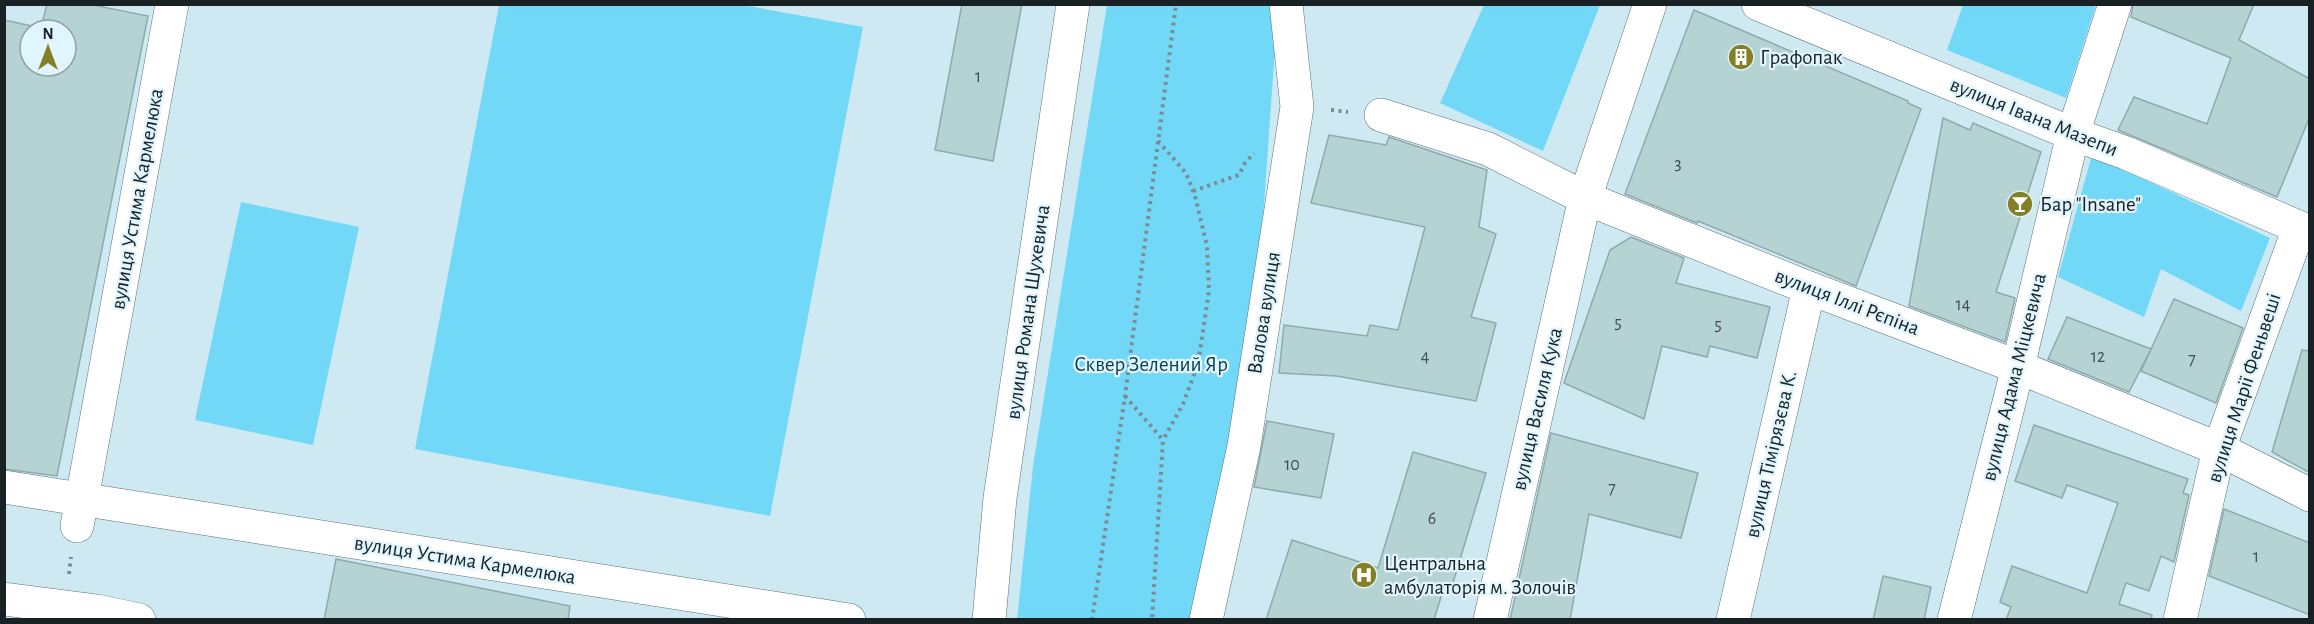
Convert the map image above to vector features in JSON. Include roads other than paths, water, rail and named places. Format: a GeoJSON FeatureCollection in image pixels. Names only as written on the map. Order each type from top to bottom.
{"type":"FeatureCollection","features":[{"type":"Feature","properties":{"kind":"street","name":"вулиця Устима Кармелюка"},"geometry":{"type":"LineString","coordinates":[[79,513],[172,4]]}},
{"type":"Feature","properties":{"kind":"street","name":"вулиця Романа Шухевича"},"geometry":{"type":"LineString","coordinates":[[989,620],[1000,498],[1073,4]]}},
{"type":"Feature","properties":{"kind":"street","name":"Валова вулиця"},"geometry":{"type":"LineString","coordinates":[[1206,620],[1244,446],[1297,107],[1286,4]]}},
{"type":"Feature","properties":{"kind":"street","name":"вулиця Василя Кука"},"geometry":{"type":"LineString","coordinates":[[1490,620],[1585,198],[1650,4]]}},
{"type":"Feature","properties":{"kind":"street","name":"вулиця Івана Мазепи"},"geometry":{"type":"LineString","coordinates":[[1758,4],[2073,134],[2126,153],[2304,230]]}},
{"type":"Feature","properties":{"kind":"street","name":"вулиця Адама Міцкевича"},"geometry":{"type":"LineString","coordinates":[[1954,620],[2018,367],[2073,134],[2115,4]]}},
{"type":"Feature","properties":{"kind":"street","name":"вулиця Іллі Рєпіна"},"geometry":{"type":"LineString","coordinates":[[1381,115],[1488,149],[1585,198],[1809,288],[2018,367],[2219,449],[2310,495]]}},
{"type":"Feature","properties":{"kind":"street","name":"вулиця Марії Феньвеші"},"geometry":{"type":"LineString","coordinates":[[2180,620],[2219,449],[2304,230]]}},
{"type":"Feature","properties":{"kind":"street","name":"вулиця Тімірязєва К."},"geometry":{"type":"LineString","coordinates":[[1733,620],[1809,288]]}},
{"type":"Feature","properties":{"kind":"street","name":"вулиця Устима Кармелюка"},"geometry":{"type":"LineString","coordinates":[[4,487],[79,513],[849,620]]}},
{"type":"Feature","properties":{"kind":"street"},"geometry":{"type":"LineString","coordinates":[[4,599],[94,615],[140,620]]}},
{"type":"Feature","properties":{"kind":"place","name":"Графопак"},"geometry":{"type":"Point","coordinates":[1741,57]}},
{"type":"Feature","properties":{"kind":"place","name":"Бар \"Insane\""},"geometry":{"type":"Point","coordinates":[2020,204]}},
{"type":"Feature","properties":{"kind":"place","name":"Центральна амбулаторія м. Золочів"},"geometry":{"type":"Point","coordinates":[1364,575]}},
{"type":"Feature","properties":{"kind":"park label","name":"Сквер Зелений Яр"},"geometry":{"type":"Point","coordinates":[1151,364]}}]}
